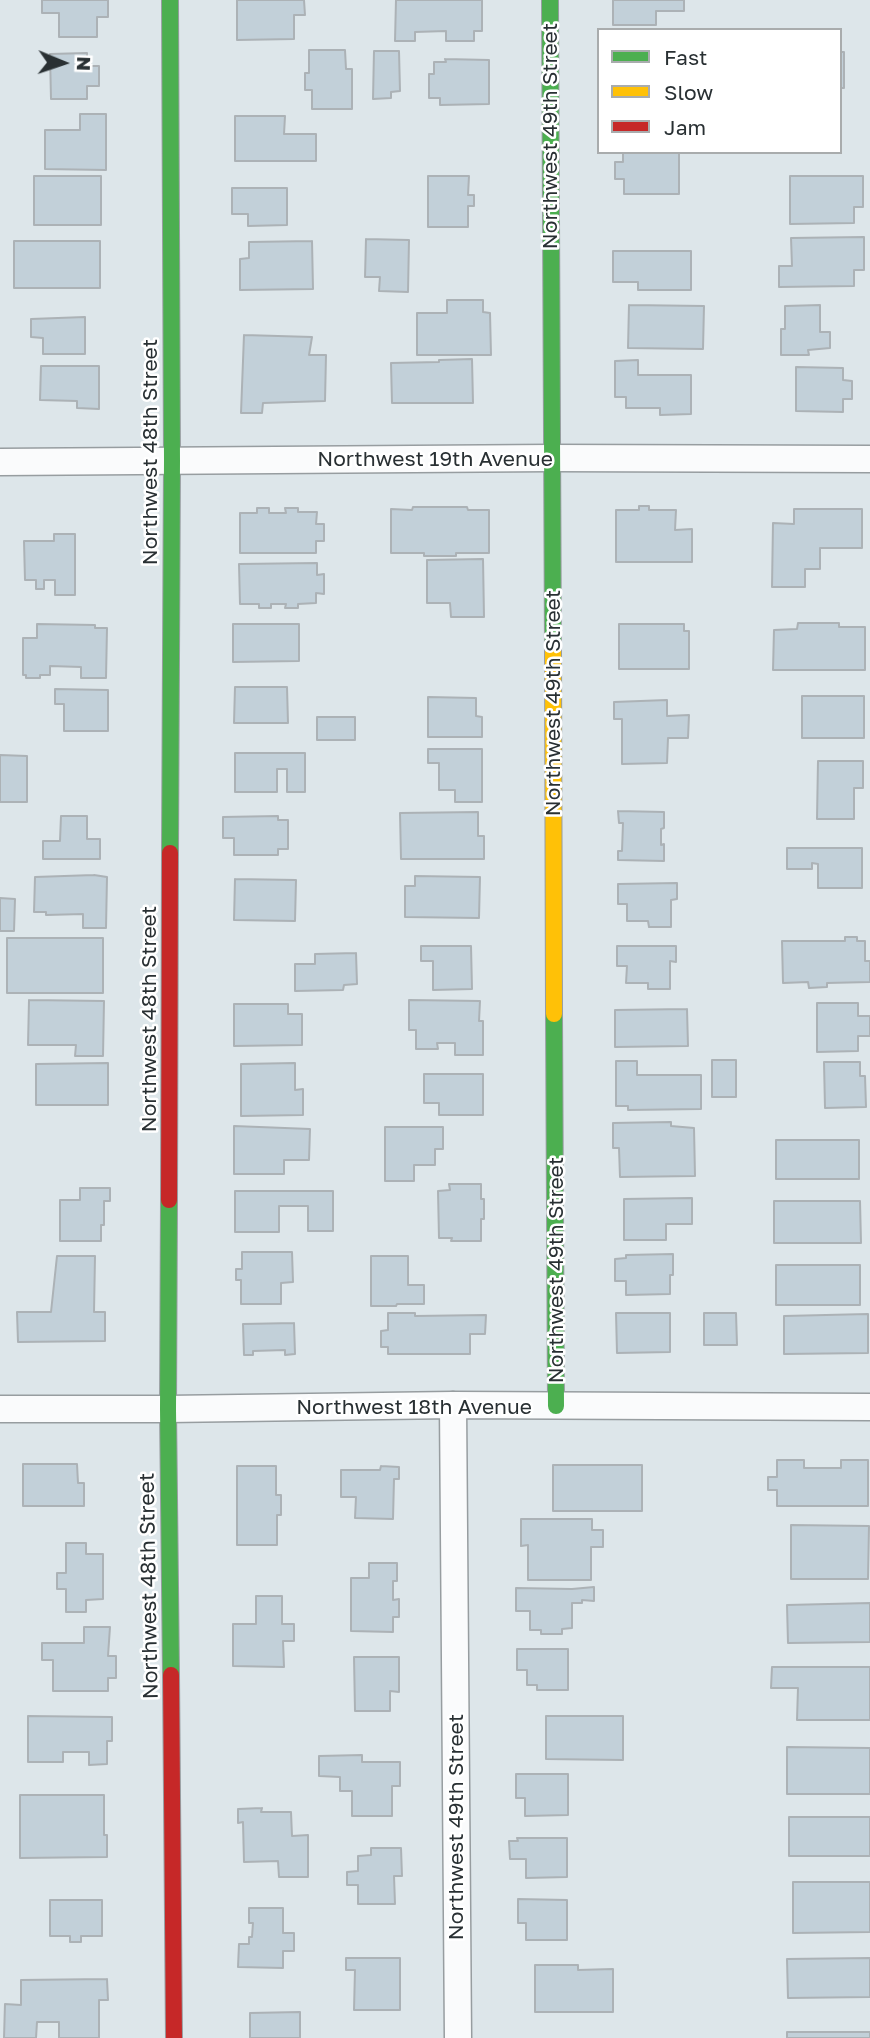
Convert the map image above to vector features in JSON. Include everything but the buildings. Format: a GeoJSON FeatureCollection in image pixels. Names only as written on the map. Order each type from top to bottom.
{"type":"FeatureCollection","features":[{"type":"Feature","properties":{"kind":"street","name":"Northwest 48th Street"},"geometry":{"type":"LineString","coordinates":[[170,0],[172,460],[168,1409],[174,2038]]}},
{"type":"Feature","properties":{"kind":"street","name":"Northwest 49th Street"},"geometry":{"type":"LineString","coordinates":[[550,0],[556,1406]]}},
{"type":"Feature","properties":{"kind":"street","name":"Northwest 19th Avenue"},"geometry":{"type":"LineString","coordinates":[[0,461],[870,459]]}},
{"type":"Feature","properties":{"kind":"street","name":"Northwest 49th Street"},"geometry":{"type":"LineString","coordinates":[[453,1405],[458,2038]]}},
{"type":"Feature","properties":{"kind":"street","name":"Northwest 18th Avenue"},"geometry":{"type":"LineString","coordinates":[[0,1409],[453,1405],[870,1407]]}},
{"type":"Feature","properties":{"kind":"traffic: fast"},"geometry":{"type":"LineString","coordinates":[[170,0],[170,853]]}},
{"type":"Feature","properties":{"kind":"traffic: fast"},"geometry":{"type":"LineString","coordinates":[[550,0],[553,650]]}},
{"type":"Feature","properties":{"kind":"traffic: fast"},"geometry":{"type":"LineString","coordinates":[[554,1014],[556,1406]]}},
{"type":"Feature","properties":{"kind":"traffic: fast"},"geometry":{"type":"LineString","coordinates":[[169,1200],[171,1675]]}},
{"type":"Feature","properties":{"kind":"traffic: slow"},"geometry":{"type":"LineString","coordinates":[[553,650],[554,1014]]}},
{"type":"Feature","properties":{"kind":"traffic: jam"},"geometry":{"type":"LineString","coordinates":[[169,1200],[170,853]]}},
{"type":"Feature","properties":{"kind":"traffic: jam"},"geometry":{"type":"LineString","coordinates":[[171,1675],[174,2038]]}}]}
